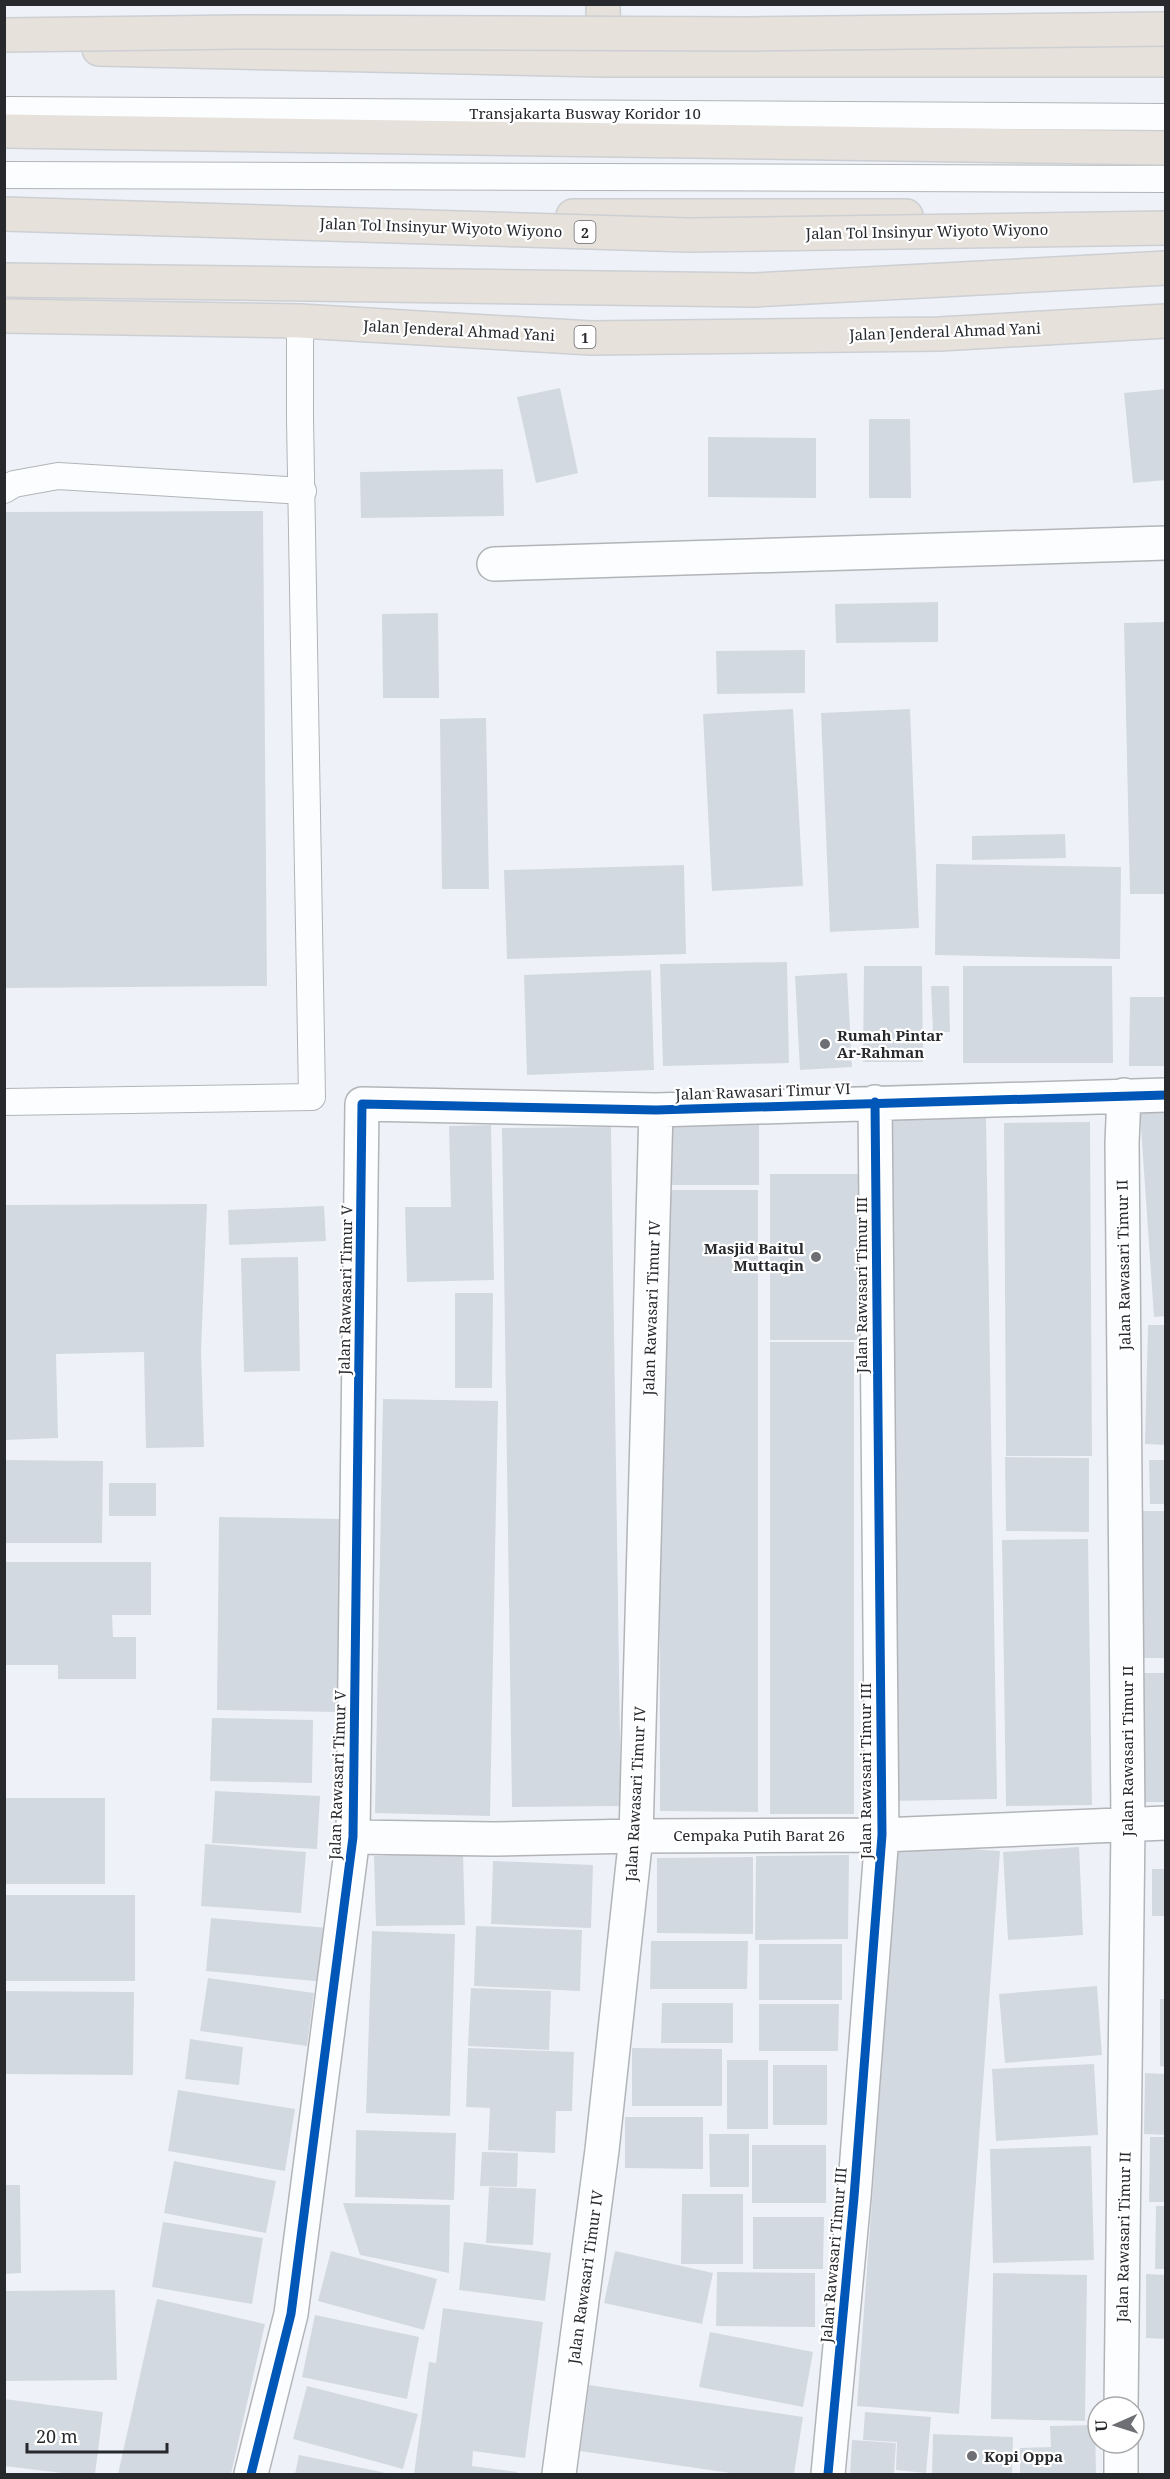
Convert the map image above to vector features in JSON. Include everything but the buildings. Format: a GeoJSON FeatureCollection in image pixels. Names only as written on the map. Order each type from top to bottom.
{"type":"FeatureCollection","features":[{"type":"Feature","properties":{"kind":"highway"},"geometry":{"type":"LineString","coordinates":[[603,4],[604,60]]}},
{"type":"Feature","properties":{"kind":"highway"},"geometry":{"type":"LineString","coordinates":[[4,35],[240,32],[748,34],[1166,29]]}},
{"type":"Feature","properties":{"kind":"highway"},"geometry":{"type":"LineString","coordinates":[[4,47],[604,60],[1166,60]]}},
{"type":"Feature","properties":{"kind":"highway"},"geometry":{"type":"LineString","coordinates":[[4,131],[1166,148]]}},
{"type":"Feature","properties":{"kind":"highway"},"geometry":{"type":"LineString","coordinates":[[4,216],[1007,216],[1166,213]]}},
{"type":"Feature","properties":{"kind":"highway","name":"Jalan Tol Insinyur Wiyoto Wiyono"},"geometry":{"type":"LineString","coordinates":[[4,216],[688,235],[1166,228]]}},
{"type":"Feature","properties":{"kind":"highway"},"geometry":{"type":"LineString","coordinates":[[4,280],[754,290],[1166,268]]}},
{"type":"Feature","properties":{"kind":"highway","name":"Jalan Jenderal Ahmad Yani"},"geometry":{"type":"LineString","coordinates":[[4,316],[300,321],[591,338],[940,334],[1166,321]]}},
{"type":"Feature","properties":{"kind":"street"},"geometry":{"type":"LineString","coordinates":[[494,564],[1166,543]]}},
{"type":"Feature","properties":{"kind":"street","name":"Jalan Rawasari Timur II"},"geometry":{"type":"LineString","coordinates":[[1121,2395],[1128,1825],[1122,1143],[1124,1095]]}},
{"type":"Feature","properties":{"kind":"street","name":"Jalan Rawasari Timur VI"},"geometry":{"type":"LineString","coordinates":[[362,1104],[656,1110],[1166,1095]]}},
{"type":"Feature","properties":{"kind":"street","name":"Jalan Rawasari Timur III"},"geometry":{"type":"LineString","coordinates":[[828,2475],[854,2197],[882,1835],[875,1102]]}},
{"type":"Feature","properties":{"kind":"street","name":"Jalan Rawasari Timur V"},"geometry":{"type":"LineString","coordinates":[[251,2475],[291,2314],[353,1837],[362,1104]]}},
{"type":"Feature","properties":{"kind":"street","name":"Jalan Rawasari Timur IV"},"geometry":{"type":"LineString","coordinates":[[559,2475],[602,2150],[636,1836],[656,1110]]}},
{"type":"Feature","properties":{"kind":"street","name":"Cempaka Putih Barat 26"},"geometry":{"type":"LineString","coordinates":[[353,1837],[494,1839],[882,1835],[1166,1823]]}},
{"type":"Feature","properties":{"kind":"street"},"geometry":{"type":"LineString","coordinates":[[1120,2475],[1121,2455]]}},
{"type":"Feature","properties":{"kind":"lane","name":"Transjakarta Busway Koridor 10"},"geometry":{"type":"LineString","coordinates":[[4,110],[1166,117]]}},
{"type":"Feature","properties":{"kind":"lane"},"geometry":{"type":"LineString","coordinates":[[4,175],[1166,179]]}},
{"type":"Feature","properties":{"kind":"lane"},"geometry":{"type":"LineString","coordinates":[[4,1102],[312,1098],[300,321]]}},
{"type":"Feature","properties":{"kind":"lane"},"geometry":{"type":"LineString","coordinates":[[4,490],[14,484],[58,476],[303,491]]}},
{"type":"Feature","properties":{"kind":"cycle path"},"geometry":{"type":"LineString","coordinates":[[251,2474],[291,2314],[353,1837],[362,1104],[656,1110],[1166,1095]]}},
{"type":"Feature","properties":{"kind":"cycle path"},"geometry":{"type":"LineString","coordinates":[[828,2474],[854,2197],[882,1835],[875,1102]]}},
{"type":"Feature","properties":{"kind":"place","name":"Rumah Pintar Ar-Rahman"},"geometry":{"type":"Point","coordinates":[825,1044]}},
{"type":"Feature","properties":{"kind":"place","name":"Masjid Baitul Muttaqin"},"geometry":{"type":"Point","coordinates":[816,1257]}},
{"type":"Feature","properties":{"kind":"place","name":"Kopi Oppa"},"geometry":{"type":"Point","coordinates":[972,2456]}}]}
